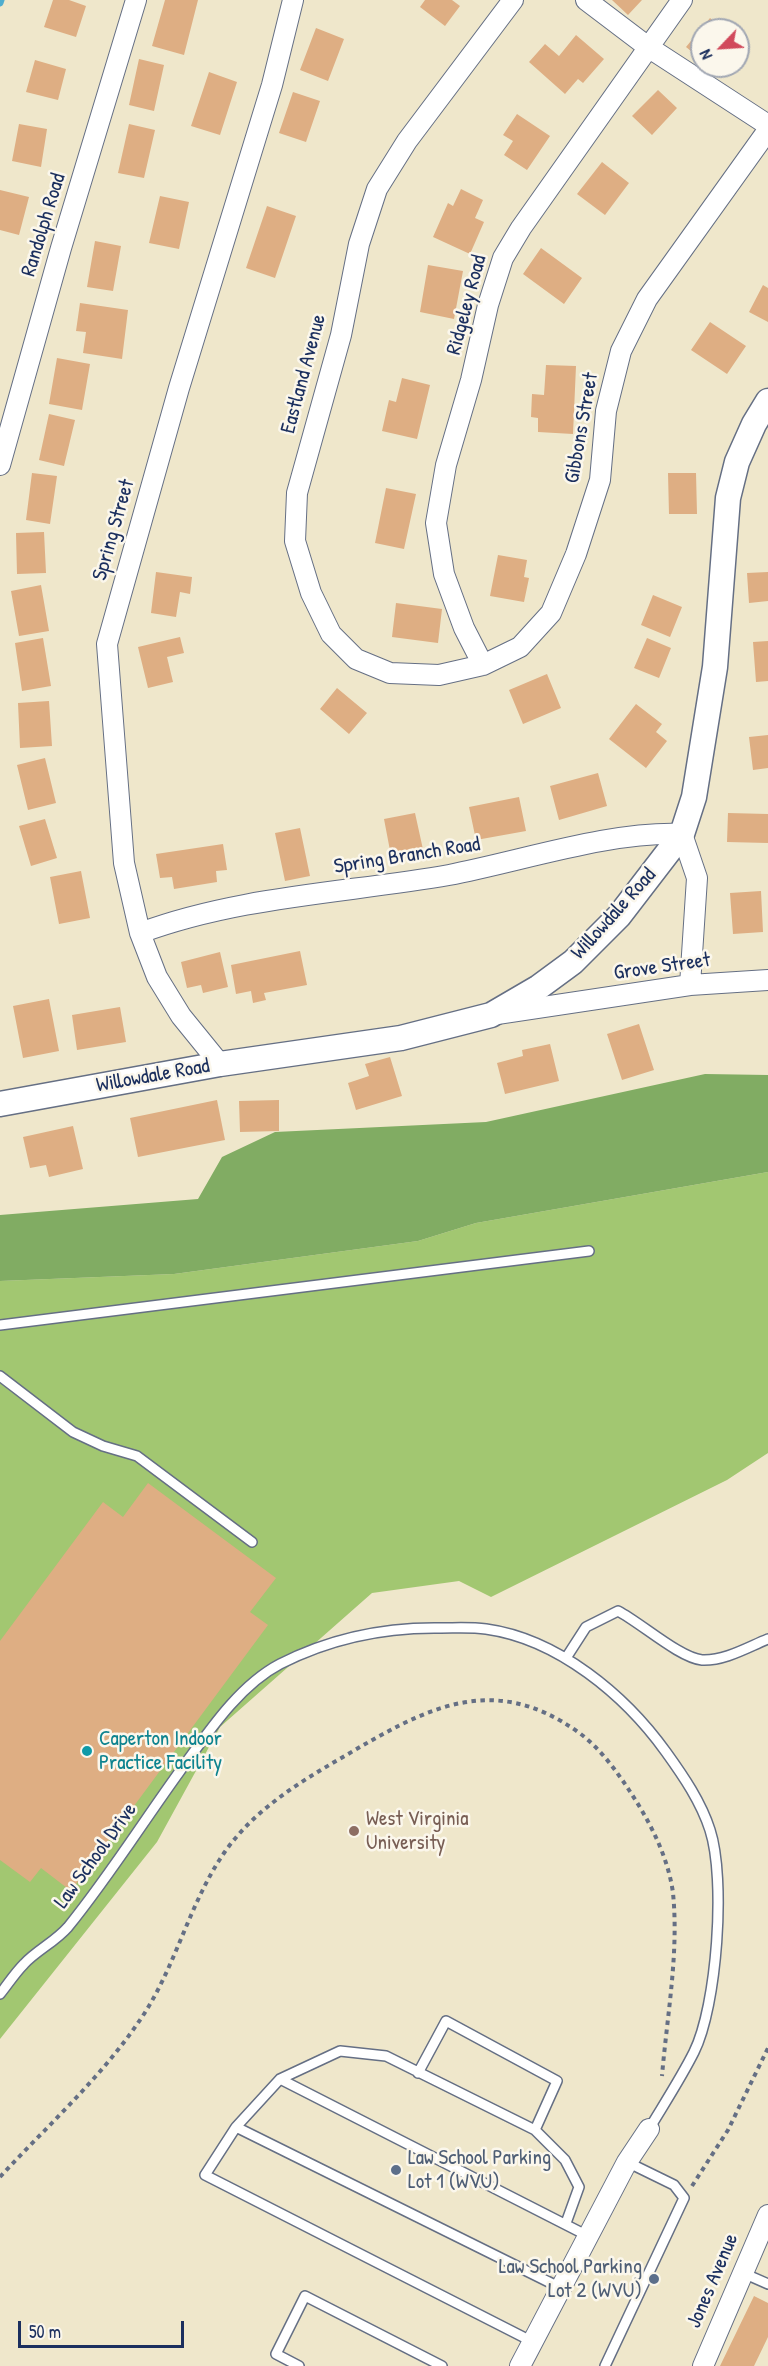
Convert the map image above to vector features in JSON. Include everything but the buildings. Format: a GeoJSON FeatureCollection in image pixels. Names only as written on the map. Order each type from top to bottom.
{"type":"FeatureCollection","features":[{"type":"Feature","properties":{"kind":"street","name":"Randolph Road"},"geometry":{"type":"LineString","coordinates":[[0,465],[61,248],[136,0]]}},
{"type":"Feature","properties":{"kind":"street","name":"Spring Street"},"geometry":{"type":"LineString","coordinates":[[220,1064],[181,1016],[157,977],[140,933],[124,863],[107,644],[179,388],[272,85],[292,0]]}},
{"type":"Feature","properties":{"kind":"street","name":"Eastland Avenue"},"geometry":{"type":"LineString","coordinates":[[483,665],[439,675],[390,672],[356,659],[331,634],[311,593],[295,541],[297,492],[341,335],[359,244],[377,189],[407,141],[513,0]]}},
{"type":"Feature","properties":{"kind":"street"},"geometry":{"type":"LineString","coordinates":[[586,0],[648,46],[768,125]]}},
{"type":"Feature","properties":{"kind":"street","name":"Ridgeley Road"},"geometry":{"type":"LineString","coordinates":[[483,665],[464,628],[444,574],[436,523],[446,465],[471,380],[488,305],[503,258],[521,228],[682,0]]}},
{"type":"Feature","properties":{"kind":"street","name":"Gibbons Street"},"geometry":{"type":"LineString","coordinates":[[483,665],[520,647],[551,613],[576,554],[600,480],[606,411],[621,351],[647,299],[768,130]]}},
{"type":"Feature","properties":{"kind":"street","name":"Willowdale Road"},"geometry":{"type":"LineString","coordinates":[[0,1104],[220,1064],[401,1038],[491,1015],[539,987],[573,962],[619,916],[682,834],[694,797],[715,667],[728,498],[737,462],[753,424],[768,401]]}},
{"type":"Feature","properties":{"kind":"street","name":"Spring Branch Road"},"geometry":{"type":"LineString","coordinates":[[140,933],[179,919],[262,901],[429,878],[624,837],[682,834]]}},
{"type":"Feature","properties":{"kind":"street"},"geometry":{"type":"LineString","coordinates":[[682,834],[697,878],[690,985]]}},
{"type":"Feature","properties":{"kind":"street","name":"Grove Street"},"geometry":{"type":"LineString","coordinates":[[491,1015],[690,985],[768,980]]}},
{"type":"Feature","properties":{"kind":"street"},"geometry":{"type":"LineString","coordinates":[[520,2366],[627,2162],[649,2129]]}},
{"type":"Feature","properties":{"kind":"street","name":"Jones Avenue"},"geometry":{"type":"LineString","coordinates":[[703,2366],[768,2216]]}},
{"type":"Feature","properties":{"kind":"lane"},"geometry":{"type":"LineString","coordinates":[[0,1325],[589,1251]]}},
{"type":"Feature","properties":{"kind":"lane"},"geometry":{"type":"LineString","coordinates":[[0,1376],[73,1432],[103,1446],[137,1456],[252,1542]]}},
{"type":"Feature","properties":{"kind":"lane"},"geometry":{"type":"LineString","coordinates":[[566,1658],[586,1627],[618,1611],[639,1622],[683,1654],[702,1660],[727,1656],[768,1639]]}},
{"type":"Feature","properties":{"kind":"lane","name":"Law School Drive"},"geometry":{"type":"LineString","coordinates":[[0,1994],[25,1962],[66,1929],[206,1735],[243,1694],[276,1666],[312,1649],[358,1634],[409,1627],[486,1629],[521,1638],[566,1658],[611,1691],[651,1731],[690,1785],[711,1832],[717,1890],[716,1954],[709,2000],[696,2049],[649,2129]]}},
{"type":"Feature","properties":{"kind":"lane"},"geometry":{"type":"LineString","coordinates":[[418,2073],[446,2021],[557,2081],[535,2130]]}},
{"type":"Feature","properties":{"kind":"lane"},"geometry":{"type":"LineString","coordinates":[[533,2342],[206,2175],[236,2127],[280,2079],[340,2051],[386,2056],[535,2130],[565,2160],[579,2187],[566,2223]]}},
{"type":"Feature","properties":{"kind":"lane"},"geometry":{"type":"LineString","coordinates":[[280,2079],[588,2236]]}},
{"type":"Feature","properties":{"kind":"lane"},"geometry":{"type":"LineString","coordinates":[[236,2127],[561,2288]]}},
{"type":"Feature","properties":{"kind":"lane"},"geometry":{"type":"LineString","coordinates":[[604,2366],[684,2198],[674,2185],[627,2162]]}},
{"type":"Feature","properties":{"kind":"lane"},"geometry":{"type":"LineString","coordinates":[[742,2272],[768,2284]]}},
{"type":"Feature","properties":{"kind":"lane"},"geometry":{"type":"LineString","coordinates":[[299,2366],[276,2354],[305,2295],[442,2366]]}},
{"type":"Feature","properties":{"kind":"path"},"geometry":{"type":"LineString","coordinates":[[0,2177],[108,2064],[143,2016],[182,1939],[192,1909],[208,1878],[245,1826],[306,1778],[380,1734],[437,1708],[477,1701],[519,1703],[556,1716],[586,1738],[616,1771],[644,1812],[663,1853],[672,1891],[674,1939],[661,2086]]}},
{"type":"Feature","properties":{"kind":"path"},"geometry":{"type":"LineString","coordinates":[[684,2198],[728,2130],[768,2048]]}},
{"type":"Feature","properties":{"kind":"green space"},"geometry":{"type":"Polygon","coordinates":[[[705,1074],[768,1075],[768,1172],[476,1223],[418,1241],[174,1274],[0,1281],[0,1215],[198,1199],[222,1157],[275,1132],[486,1122],[705,1074]]]}},
{"type":"Feature","properties":{"kind":"green space"},"geometry":{"type":"Polygon","coordinates":[[[768,1172],[768,1453],[727,1480],[491,1597],[459,1581],[372,1593],[220,1727],[157,1842],[0,2039],[0,1281],[174,1274],[418,1241],[476,1223],[768,1172]]]}},
{"type":"Feature","properties":{"kind":"place","name":"Caperton Indoor Practice Facility"},"geometry":{"type":"Point","coordinates":[87,1751]}},
{"type":"Feature","properties":{"kind":"place","name":"West Virginia University"},"geometry":{"type":"Point","coordinates":[354,1831]}},
{"type":"Feature","properties":{"kind":"place","name":"Law School Parking Lot 1 (WVU)"},"geometry":{"type":"Point","coordinates":[396,2170]}},
{"type":"Feature","properties":{"kind":"place","name":"Law School Parking Lot 2 (WVU)"},"geometry":{"type":"Point","coordinates":[654,2279]}}]}
